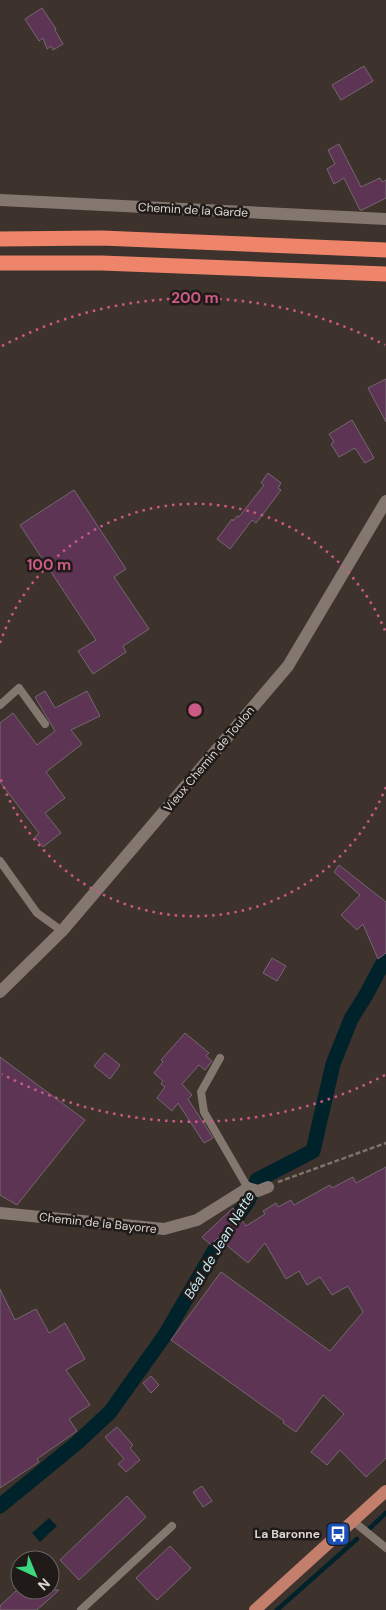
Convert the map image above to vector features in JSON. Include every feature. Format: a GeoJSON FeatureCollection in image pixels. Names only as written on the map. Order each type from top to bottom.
{"type":"FeatureCollection","features":[{"type":"Feature","properties":{"kind":"highway"},"geometry":{"type":"LineString","coordinates":[[0,239],[102,238],[386,250]]}},
{"type":"Feature","properties":{"kind":"highway"},"geometry":{"type":"LineString","coordinates":[[0,263],[102,263],[386,274]]}},
{"type":"Feature","properties":{"kind":"main road"},"geometry":{"type":"LineString","coordinates":[[255,1610],[386,1491]]}},
{"type":"Feature","properties":{"kind":"street","name":"Chemin de la Garde"},"geometry":{"type":"LineString","coordinates":[[0,200],[386,219]]}},
{"type":"Feature","properties":{"kind":"street","name":"Vieux Chemin de Toulon"},"geometry":{"type":"LineString","coordinates":[[0,992],[62,931],[288,666],[386,501]]}},
{"type":"Feature","properties":{"kind":"street","name":"Chemin de la Bayorre"},"geometry":{"type":"LineString","coordinates":[[0,1213],[164,1229],[197,1220],[256,1189]]}},
{"type":"Feature","properties":{"kind":"lane"},"geometry":{"type":"LineString","coordinates":[[0,705],[19,688],[44,724]]}},
{"type":"Feature","properties":{"kind":"lane"},"geometry":{"type":"LineString","coordinates":[[0,862],[37,913],[62,931]]}},
{"type":"Feature","properties":{"kind":"lane"},"geometry":{"type":"LineString","coordinates":[[220,1058],[201,1092],[204,1112],[256,1189]]}},
{"type":"Feature","properties":{"kind":"lane"},"geometry":{"type":"LineString","coordinates":[[353,1521],[386,1548]]}},
{"type":"Feature","properties":{"kind":"lane"},"geometry":{"type":"LineString","coordinates":[[81,1610],[172,1526]]}},
{"type":"Feature","properties":{"kind":"path"},"geometry":{"type":"LineString","coordinates":[[256,1189],[386,1143]]}},
{"type":"Feature","properties":{"kind":"water"},"geometry":{"type":"Polygon","coordinates":[[[49,1518],[57,1526],[40,1542],[32,1533],[49,1518]]]}},
{"type":"Feature","properties":{"kind":"building"},"geometry":{"type":"Polygon","coordinates":[[[42,8],[56,29],[63,44],[53,50],[51,46],[47,49],[43,38],[39,41],[25,19],[42,8]]]}},
{"type":"Feature","properties":{"kind":"building"},"geometry":{"type":"Polygon","coordinates":[[[364,66],[373,81],[341,100],[332,85],[364,66]]]}},
{"type":"Feature","properties":{"kind":"building"},"geometry":{"type":"Polygon","coordinates":[[[339,144],[361,187],[380,178],[382,182],[386,180],[386,198],[360,210],[344,178],[334,184],[327,169],[335,164],[328,150],[339,144]]]}},
{"type":"Feature","properties":{"kind":"building"},"geometry":{"type":"Polygon","coordinates":[[[386,379],[386,422],[368,388],[386,379]]]}},
{"type":"Feature","properties":{"kind":"building"},"geometry":{"type":"Polygon","coordinates":[[[352,420],[374,458],[365,463],[355,448],[339,457],[331,444],[334,442],[329,434],[352,420]]]}},
{"type":"Feature","properties":{"kind":"building"},"geometry":{"type":"Polygon","coordinates":[[[268,473],[281,483],[278,488],[281,490],[256,523],[252,520],[230,549],[217,539],[232,519],[233,521],[237,516],[239,517],[264,485],[261,483],[268,473]]]}},
{"type":"Feature","properties":{"kind":"building"},"geometry":{"type":"Polygon","coordinates":[[[74,490],[126,569],[114,577],[149,629],[123,646],[126,652],[93,674],[78,651],[96,640],[20,525],[74,490]]]}},
{"type":"Feature","properties":{"kind":"building"},"geometry":{"type":"Polygon","coordinates":[[[45,691],[55,708],[87,691],[100,716],[71,730],[82,744],[46,772],[65,798],[45,813],[61,833],[43,847],[35,837],[39,833],[0,782],[0,723],[13,713],[37,745],[55,731],[35,697],[45,691]]]}},
{"type":"Feature","properties":{"kind":"building"},"geometry":{"type":"Polygon","coordinates":[[[339,865],[386,902],[386,953],[378,959],[363,924],[357,930],[341,915],[360,895],[334,872],[339,865]]]}},
{"type":"Feature","properties":{"kind":"building"},"geometry":{"type":"Polygon","coordinates":[[[272,958],[286,966],[277,981],[263,973],[272,958]]]}},
{"type":"Feature","properties":{"kind":"building"},"geometry":{"type":"Polygon","coordinates":[[[185,1033],[209,1053],[206,1056],[212,1061],[205,1070],[199,1065],[182,1084],[192,1095],[188,1099],[213,1138],[204,1143],[178,1103],[172,1111],[157,1098],[165,1087],[161,1084],[163,1081],[154,1073],[163,1062],[161,1060],[185,1033]]]}},
{"type":"Feature","properties":{"kind":"building"},"geometry":{"type":"Polygon","coordinates":[[[105,1053],[120,1065],[110,1079],[94,1066],[105,1053]]]}},
{"type":"Feature","properties":{"kind":"building"},"geometry":{"type":"Polygon","coordinates":[[[0,1057],[85,1120],[17,1205],[0,1195],[0,1057]]]}},
{"type":"Feature","properties":{"kind":"building"},"geometry":{"type":"Polygon","coordinates":[[[386,1167],[386,1458],[366,1477],[340,1450],[327,1465],[311,1452],[344,1414],[323,1395],[296,1432],[283,1423],[284,1421],[171,1340],[221,1272],[330,1351],[363,1312],[348,1286],[332,1295],[320,1277],[307,1285],[299,1271],[286,1279],[265,1243],[248,1263],[218,1238],[211,1245],[202,1237],[233,1208],[246,1226],[265,1214],[263,1211],[276,1203],[278,1207],[291,1200],[294,1205],[330,1185],[332,1188],[353,1177],[356,1183],[386,1167]]]}},
{"type":"Feature","properties":{"kind":"building"},"geometry":{"type":"Polygon","coordinates":[[[0,1289],[15,1320],[36,1309],[49,1333],[65,1323],[85,1359],[66,1370],[90,1405],[69,1419],[77,1431],[37,1459],[39,1462],[0,1488],[0,1289]]]}},
{"type":"Feature","properties":{"kind":"building"},"geometry":{"type":"Polygon","coordinates":[[[151,1376],[159,1385],[151,1393],[143,1383],[151,1376]]]}},
{"type":"Feature","properties":{"kind":"building"},"geometry":{"type":"Polygon","coordinates":[[[117,1427],[133,1445],[130,1448],[140,1460],[126,1472],[118,1464],[124,1459],[105,1437],[117,1427]]]}},
{"type":"Feature","properties":{"kind":"building"},"geometry":{"type":"Polygon","coordinates":[[[202,1486],[212,1501],[203,1507],[193,1492],[202,1486]]]}},
{"type":"Feature","properties":{"kind":"building"},"geometry":{"type":"Polygon","coordinates":[[[127,1496],[146,1517],[79,1580],[60,1560],[127,1496]]]}},
{"type":"Feature","properties":{"kind":"building"},"geometry":{"type":"Polygon","coordinates":[[[170,1546],[191,1568],[157,1600],[136,1578],[170,1546]]]}},
{"type":"Feature","properties":{"kind":"building"},"geometry":{"type":"Polygon","coordinates":[[[10,1597],[10,1600],[48,1600],[37,1610],[0,1610],[0,1606],[10,1597]]]}},
{"type":"Feature","properties":{"kind":"waterway","name":"Béal de Jean Natte"},"geometry":{"type":"LineString","coordinates":[[0,1506],[78,1442],[110,1412],[165,1335],[220,1241],[248,1201],[257,1180],[313,1151],[333,1064],[351,1019],[386,960]]}},
{"type":"Feature","properties":{"kind":"waterway"},"geometry":{"type":"LineString","coordinates":[[370,1528],[386,1513]]}},
{"type":"Feature","properties":{"kind":"waterway"},"geometry":{"type":"LineString","coordinates":[[277,1610],[357,1539]]}},
{"type":"Feature","properties":{"kind":"place","name":"La Baronne"},"geometry":{"type":"Point","coordinates":[338,1534]}}]}
